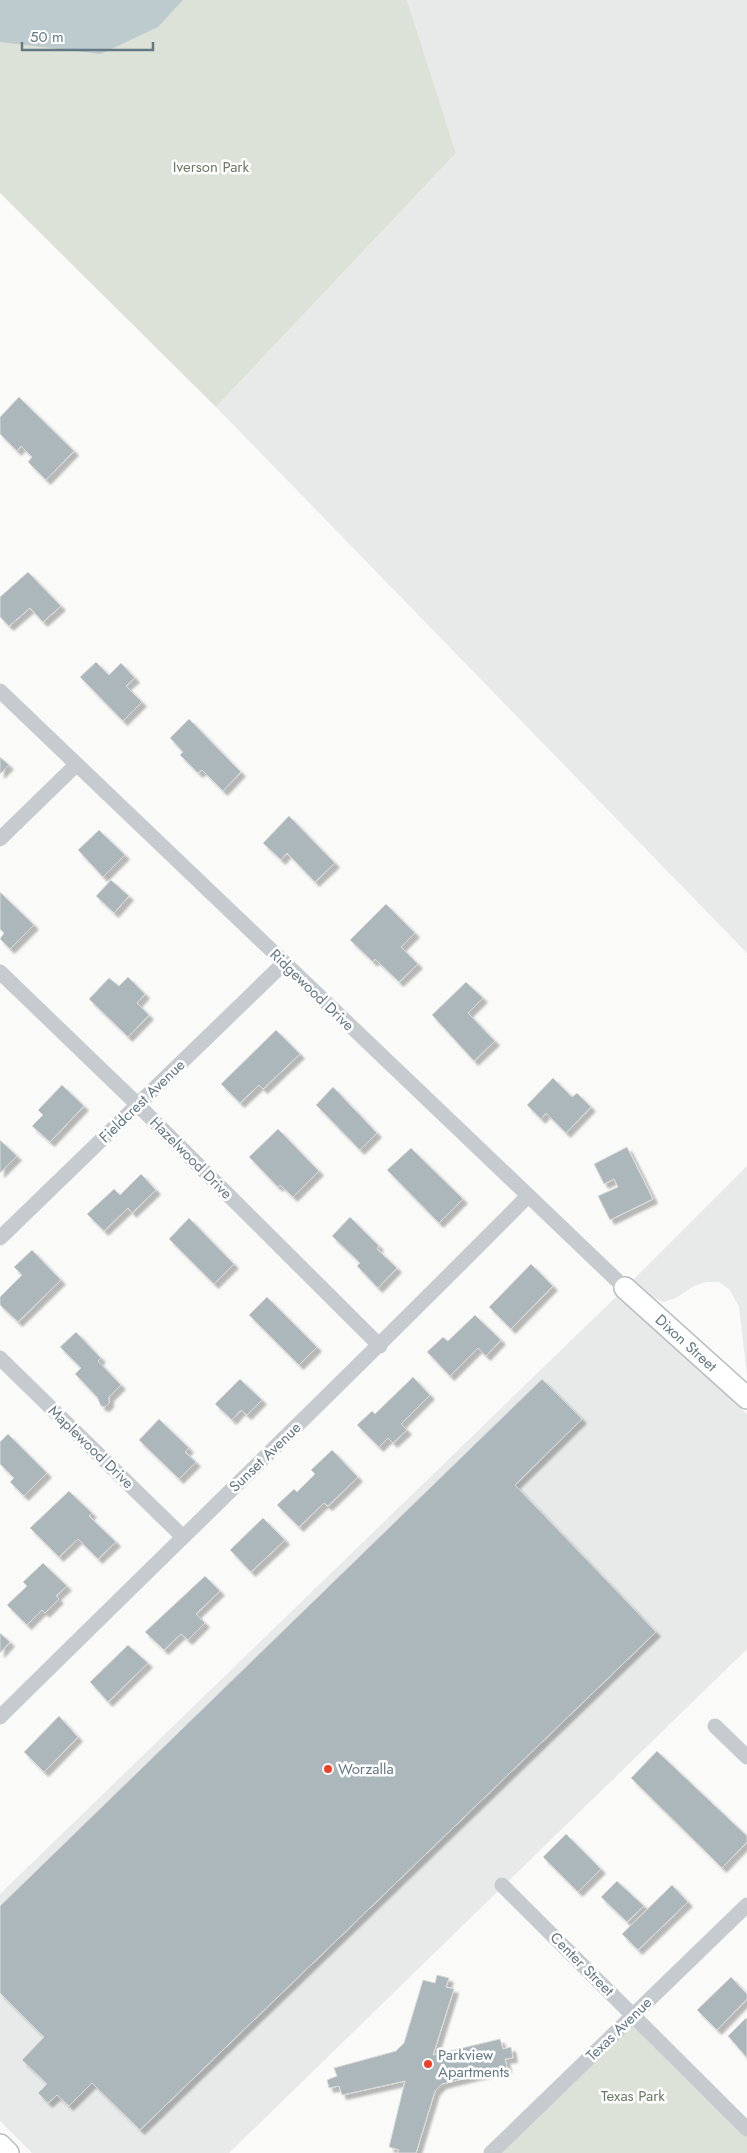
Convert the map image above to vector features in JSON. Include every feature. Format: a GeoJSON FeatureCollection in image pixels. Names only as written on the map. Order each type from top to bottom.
{"type":"FeatureCollection","features":[{"type":"Feature","properties":{"kind":"street","name":"Ridgewood Drive"},"geometry":{"type":"LineString","coordinates":[[0,691],[625,1288]]}},
{"type":"Feature","properties":{"kind":"street"},"geometry":{"type":"LineString","coordinates":[[0,838],[76,765]]}},
{"type":"Feature","properties":{"kind":"street","name":"Fieldcrest Avenue"},"geometry":{"type":"LineString","coordinates":[[0,1238],[284,963]]}},
{"type":"Feature","properties":{"kind":"street","name":"Hazelwood Drive"},"geometry":{"type":"LineString","coordinates":[[0,972],[138,1104],[380,1346]]}},
{"type":"Feature","properties":{"kind":"street","name":"Sunset Avenue"},"geometry":{"type":"LineString","coordinates":[[0,1717],[182,1536],[380,1346],[528,1196]]}},
{"type":"Feature","properties":{"kind":"street","name":"Dixon Street"},"geometry":{"type":"LineString","coordinates":[[625,1288],[747,1398]]}},
{"type":"Feature","properties":{"kind":"street","name":"Maplewood Drive"},"geometry":{"type":"LineString","coordinates":[[0,1358],[182,1536]]}},
{"type":"Feature","properties":{"kind":"street"},"geometry":{"type":"LineString","coordinates":[[715,1726],[747,1757]]}},
{"type":"Feature","properties":{"kind":"street","name":"Center Street"},"geometry":{"type":"LineString","coordinates":[[502,1885],[747,2128]]}},
{"type":"Feature","properties":{"kind":"street","name":"Texas Avenue"},"geometry":{"type":"LineString","coordinates":[[491,2153],[747,1905]]}},
{"type":"Feature","properties":{"kind":"street"},"geometry":{"type":"LineString","coordinates":[[0,2145],[8,2153]]}},
{"type":"Feature","properties":{"kind":"shaded area"},"geometry":{"type":"Polygon","coordinates":[[[0,0],[183,0],[158,27],[101,54],[0,42],[0,0]]]}},
{"type":"Feature","properties":{"kind":"shaded area"},"geometry":{"type":"Polygon","coordinates":[[[407,0],[747,0],[747,953],[216,407],[456,153],[407,0]]]}},
{"type":"Feature","properties":{"kind":"shaded area"},"geometry":{"type":"Polygon","coordinates":[[[747,1166],[747,1375],[739,1307],[730,1290],[719,1282],[706,1282],[694,1286],[676,1298],[664,1302],[653,1298],[633,1280],[747,1166]]]}},
{"type":"Feature","properties":{"kind":"shaded area","name":"Worzalla"},"geometry":{"type":"Polygon","coordinates":[[[620,1293],[747,1414],[747,1649],[229,2153],[32,2153],[0,2121],[0,1894],[620,1293]]]}},
{"type":"Feature","properties":{"kind":"green space","name":"Iverson Park"},"geometry":{"type":"Polygon","coordinates":[[[0,0],[407,0],[456,153],[216,407],[0,193],[0,0]]]}},
{"type":"Feature","properties":{"kind":"green space","name":"Texas Park"},"geometry":{"type":"Polygon","coordinates":[[[633,2015],[747,2129],[747,2153],[491,2153],[633,2015]]]}},
{"type":"Feature","properties":{"kind":"building"},"geometry":{"type":"Polygon","coordinates":[[[19,397],[74,451],[46,480],[28,462],[32,457],[21,446],[17,451],[0,434],[0,417],[19,397]]]}},
{"type":"Feature","properties":{"kind":"building"},"geometry":{"type":"Polygon","coordinates":[[[28,572],[61,606],[43,622],[30,608],[9,626],[0,617],[0,597],[28,572]]]}},
{"type":"Feature","properties":{"kind":"building"},"geometry":{"type":"Polygon","coordinates":[[[96,662],[109,675],[121,663],[135,678],[126,686],[142,702],[123,721],[80,677],[96,662]]]}},
{"type":"Feature","properties":{"kind":"building"},"geometry":{"type":"Polygon","coordinates":[[[189,719],[241,772],[223,791],[202,770],[198,773],[180,755],[183,752],[170,738],[189,719]]]}},
{"type":"Feature","properties":{"kind":"building"},"geometry":{"type":"Polygon","coordinates":[[[0,757],[9,765],[0,774],[0,757]]]}},
{"type":"Feature","properties":{"kind":"building"},"geometry":{"type":"Polygon","coordinates":[[[289,816],[335,863],[315,882],[287,853],[281,860],[263,843],[289,816]]]}},
{"type":"Feature","properties":{"kind":"building"},"geometry":{"type":"Polygon","coordinates":[[[99,830],[125,855],[103,877],[78,850],[99,830]]]}},
{"type":"Feature","properties":{"kind":"building"},"geometry":{"type":"Polygon","coordinates":[[[111,880],[129,896],[114,913],[96,896],[111,880]]]}},
{"type":"Feature","properties":{"kind":"building"},"geometry":{"type":"Polygon","coordinates":[[[0,892],[34,925],[10,949],[0,939],[4,933],[0,929],[0,892]]]}},
{"type":"Feature","properties":{"kind":"building"},"geometry":{"type":"Polygon","coordinates":[[[386,904],[415,933],[401,947],[418,964],[399,982],[375,959],[373,962],[350,940],[386,904]]]}},
{"type":"Feature","properties":{"kind":"building"},"geometry":{"type":"Polygon","coordinates":[[[128,977],[145,994],[137,1003],[149,1015],[128,1037],[89,999],[109,978],[119,986],[128,977]]]}},
{"type":"Feature","properties":{"kind":"building"},"geometry":{"type":"Polygon","coordinates":[[[466,982],[483,998],[468,1013],[495,1041],[474,1061],[432,1015],[466,982]]]}},
{"type":"Feature","properties":{"kind":"building"},"geometry":{"type":"Polygon","coordinates":[[[276,1030],[300,1054],[263,1089],[259,1085],[240,1103],[221,1084],[276,1030]]]}},
{"type":"Feature","properties":{"kind":"building"},"geometry":{"type":"Polygon","coordinates":[[[553,1078],[572,1097],[577,1093],[591,1107],[566,1133],[546,1113],[541,1119],[527,1105],[553,1078]]]}},
{"type":"Feature","properties":{"kind":"building"},"geometry":{"type":"Polygon","coordinates":[[[62,1085],[84,1106],[50,1142],[32,1126],[43,1115],[38,1110],[62,1085]]]}},
{"type":"Feature","properties":{"kind":"building"},"geometry":{"type":"Polygon","coordinates":[[[333,1087],[377,1133],[360,1150],[316,1105],[333,1087]]]}},
{"type":"Feature","properties":{"kind":"building"},"geometry":{"type":"Polygon","coordinates":[[[278,1129],[319,1171],[293,1197],[280,1185],[278,1187],[249,1157],[278,1129]]]}},
{"type":"Feature","properties":{"kind":"building"},"geometry":{"type":"Polygon","coordinates":[[[0,1140],[17,1156],[0,1173],[0,1140]]]}},
{"type":"Feature","properties":{"kind":"building"},"geometry":{"type":"Polygon","coordinates":[[[627,1147],[653,1199],[610,1220],[598,1196],[618,1187],[614,1179],[604,1184],[594,1164],[627,1147]]]}},
{"type":"Feature","properties":{"kind":"building"},"geometry":{"type":"Polygon","coordinates":[[[411,1148],[463,1199],[439,1223],[387,1170],[411,1148]]]}},
{"type":"Feature","properties":{"kind":"building"},"geometry":{"type":"Polygon","coordinates":[[[141,1174],[156,1190],[132,1213],[128,1208],[104,1231],[87,1214],[114,1189],[120,1195],[141,1174]]]}},
{"type":"Feature","properties":{"kind":"building"},"geometry":{"type":"Polygon","coordinates":[[[350,1217],[379,1246],[377,1249],[397,1268],[378,1288],[357,1266],[360,1263],[332,1236],[350,1217]]]}},
{"type":"Feature","properties":{"kind":"building"},"geometry":{"type":"Polygon","coordinates":[[[189,1218],[234,1264],[214,1284],[169,1239],[189,1218]]]}},
{"type":"Feature","properties":{"kind":"building"},"geometry":{"type":"Polygon","coordinates":[[[32,1250],[61,1280],[18,1322],[0,1305],[0,1297],[22,1275],[14,1267],[32,1250]]]}},
{"type":"Feature","properties":{"kind":"building"},"geometry":{"type":"Polygon","coordinates":[[[531,1264],[553,1286],[511,1329],[489,1307],[531,1264]]]}},
{"type":"Feature","properties":{"kind":"building"},"geometry":{"type":"Polygon","coordinates":[[[267,1297],[317,1347],[299,1365],[249,1315],[267,1297]]]}},
{"type":"Feature","properties":{"kind":"building"},"geometry":{"type":"Polygon","coordinates":[[[475,1315],[501,1340],[486,1356],[478,1348],[450,1376],[427,1352],[443,1337],[448,1341],[475,1315]]]}},
{"type":"Feature","properties":{"kind":"building"},"geometry":{"type":"Polygon","coordinates":[[[76,1332],[101,1358],[98,1361],[121,1385],[109,1397],[109,1403],[105,1407],[101,1406],[97,1397],[75,1374],[81,1368],[60,1347],[76,1332]]]}},
{"type":"Feature","properties":{"kind":"building"},"geometry":{"type":"Polygon","coordinates":[[[413,1377],[430,1395],[401,1424],[407,1430],[393,1443],[388,1438],[379,1447],[357,1425],[372,1411],[375,1414],[413,1377]]]}},
{"type":"Feature","properties":{"kind":"building"},"geometry":{"type":"Polygon","coordinates":[[[240,1379],[262,1400],[247,1415],[241,1410],[232,1420],[215,1404],[240,1379]]]}},
{"type":"Feature","properties":{"kind":"building","name":"Worzalla"},"geometry":{"type":"Polygon","coordinates":[[[542,1379],[582,1419],[515,1485],[656,1632],[140,2130],[92,2083],[69,2106],[57,2095],[48,2103],[38,2093],[47,2084],[22,2060],[44,2037],[0,1993],[0,1906],[542,1379]]]}},
{"type":"Feature","properties":{"kind":"building"},"geometry":{"type":"Polygon","coordinates":[[[159,1419],[189,1448],[185,1452],[196,1462],[179,1479],[139,1440],[159,1419]]]}},
{"type":"Feature","properties":{"kind":"building"},"geometry":{"type":"Polygon","coordinates":[[[8,1434],[47,1473],[24,1496],[10,1482],[14,1478],[0,1464],[0,1442],[8,1434]]]}},
{"type":"Feature","properties":{"kind":"building"},"geometry":{"type":"Polygon","coordinates":[[[332,1450],[358,1477],[328,1506],[324,1503],[299,1527],[277,1505],[294,1489],[297,1492],[315,1474],[311,1470],[332,1450]]]}},
{"type":"Feature","properties":{"kind":"building"},"geometry":{"type":"Polygon","coordinates":[[[69,1491],[92,1513],[89,1516],[116,1542],[98,1559],[78,1539],[59,1557],[30,1528],[69,1491]]]}},
{"type":"Feature","properties":{"kind":"building"},"geometry":{"type":"Polygon","coordinates":[[[263,1518],[285,1540],[251,1572],[230,1550],[263,1518]]]}},
{"type":"Feature","properties":{"kind":"building"},"geometry":{"type":"Polygon","coordinates":[[[43,1563],[67,1586],[56,1596],[59,1599],[45,1613],[42,1610],[27,1625],[7,1605],[27,1586],[23,1582],[43,1563]]]}},
{"type":"Feature","properties":{"kind":"building"},"geometry":{"type":"Polygon","coordinates":[[[205,1576],[220,1591],[196,1614],[205,1623],[188,1640],[181,1634],[164,1650],[145,1632],[205,1576]]]}},
{"type":"Feature","properties":{"kind":"building"},"geometry":{"type":"Polygon","coordinates":[[[0,1633],[10,1642],[0,1653],[0,1633]]]}},
{"type":"Feature","properties":{"kind":"building"},"geometry":{"type":"Polygon","coordinates":[[[128,1645],[148,1663],[108,1702],[90,1682],[128,1645]]]}},
{"type":"Feature","properties":{"kind":"building"},"geometry":{"type":"Polygon","coordinates":[[[59,1716],[78,1737],[44,1772],[24,1752],[59,1716]]]}},
{"type":"Feature","properties":{"kind":"building"},"geometry":{"type":"Polygon","coordinates":[[[657,1751],[747,1836],[747,1842],[722,1868],[631,1778],[657,1751]]]}},
{"type":"Feature","properties":{"kind":"building"},"geometry":{"type":"Polygon","coordinates":[[[566,1834],[601,1869],[578,1892],[543,1857],[566,1834]]]}},
{"type":"Feature","properties":{"kind":"building"},"geometry":{"type":"Polygon","coordinates":[[[617,1881],[644,1906],[627,1922],[601,1897],[617,1881]]]}},
{"type":"Feature","properties":{"kind":"building"},"geometry":{"type":"Polygon","coordinates":[[[672,1885],[688,1902],[638,1950],[622,1934],[672,1885]]]}},
{"type":"Feature","properties":{"kind":"building","name":"Parkview Apartments"},"geometry":{"type":"Polygon","coordinates":[[[437,1975],[449,1978],[446,1987],[454,1989],[433,2055],[500,2039],[503,2049],[511,2047],[513,2058],[505,2059],[507,2068],[442,2084],[435,2091],[416,2153],[398,2153],[399,2150],[389,2147],[405,2081],[342,2095],[339,2086],[329,2088],[327,2080],[337,2076],[334,2068],[396,2051],[404,2043],[423,1980],[435,1983],[437,1975]]]}},
{"type":"Feature","properties":{"kind":"building"},"geometry":{"type":"Polygon","coordinates":[[[731,1977],[747,1994],[747,1999],[717,2030],[697,2010],[731,1977]]]}},
{"type":"Feature","properties":{"kind":"building"},"geometry":{"type":"Polygon","coordinates":[[[747,2019],[747,2058],[728,2036],[747,2019]]]}},
{"type":"Feature","properties":{"kind":"place","name":"Worzalla"},"geometry":{"type":"Point","coordinates":[328,1769]}},
{"type":"Feature","properties":{"kind":"place","name":"Parkview Apartments"},"geometry":{"type":"Point","coordinates":[428,2064]}}]}
